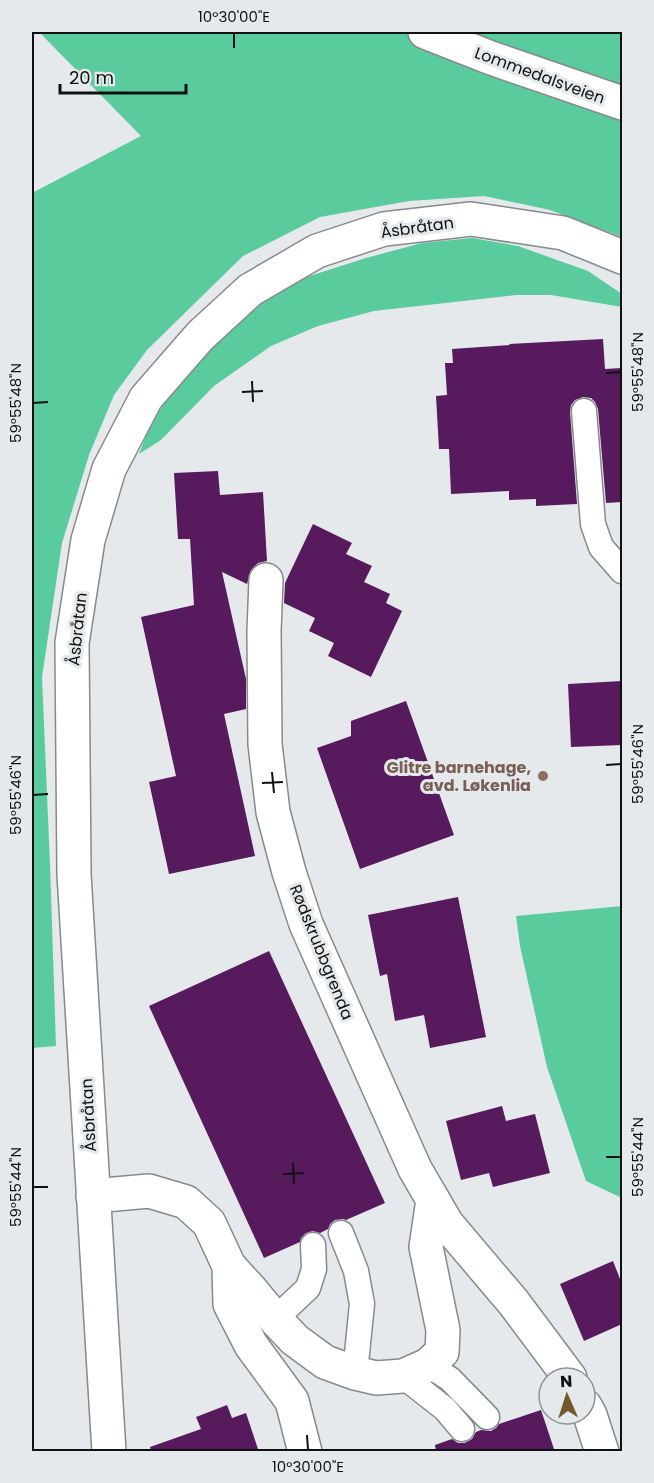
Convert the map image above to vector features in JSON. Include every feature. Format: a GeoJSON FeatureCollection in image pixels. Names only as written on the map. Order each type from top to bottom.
{"type":"FeatureCollection","features":[{"type":"Feature","properties":{"kind":"street","name":"Lommedalsveien"},"geometry":{"type":"LineString","coordinates":[[425,32],[490,58],[622,103]]}},
{"type":"Feature","properties":{"kind":"street","name":"Åsbråtan"},"geometry":{"type":"LineString","coordinates":[[109,1452],[74,874],[72,643],[88,540],[109,469],[146,398],[200,336],[250,290],[317,251],[384,229],[471,219],[563,233],[622,257]]}},
{"type":"Feature","properties":{"kind":"street","name":"Rødskrubbgrenda"},"geometry":{"type":"LineString","coordinates":[[266,580],[265,744],[273,812],[306,924],[415,1169],[447,1224],[514,1303],[561,1366]]}},
{"type":"Feature","properties":{"kind":"street"},"geometry":{"type":"LineString","coordinates":[[93,1196],[149,1191],[186,1202],[208,1223],[229,1266],[295,1340],[325,1362],[376,1378],[416,1370],[442,1352],[443,1330],[426,1247],[434,1200]]}},
{"type":"Feature","properties":{"kind":"street"},"geometry":{"type":"LineString","coordinates":[[229,1266],[230,1304],[251,1346],[291,1401],[305,1452]]}},
{"type":"Feature","properties":{"kind":"street"},"geometry":{"type":"LineString","coordinates":[[594,1426],[602,1452]]}},
{"type":"Feature","properties":{"kind":"lane"},"geometry":{"type":"LineString","coordinates":[[584,411],[593,525],[601,547],[622,571]]}},
{"type":"Feature","properties":{"kind":"lane"},"geometry":{"type":"LineString","coordinates":[[340,1233],[356,1271],[362,1304],[355,1373]]}},
{"type":"Feature","properties":{"kind":"lane"},"geometry":{"type":"LineString","coordinates":[[275,1319],[308,1288],[314,1269],[314,1245]]}},
{"type":"Feature","properties":{"kind":"lane"},"geometry":{"type":"LineString","coordinates":[[416,1370],[450,1380],[487,1417]]}},
{"type":"Feature","properties":{"kind":"lane"},"geometry":{"type":"LineString","coordinates":[[416,1370],[462,1429]]}},
{"type":"Feature","properties":{"kind":"green space"},"geometry":{"type":"Polygon","coordinates":[[[39,32],[622,32],[622,237],[550,210],[484,196],[409,201],[320,217],[243,256],[147,350],[114,395],[89,455],[62,543],[42,677],[56,1046],[32,1048],[32,193],[141,136],[39,32]]]}},
{"type":"Feature","properties":{"kind":"green space"},"geometry":{"type":"Polygon","coordinates":[[[472,238],[518,246],[588,271],[622,294],[622,307],[551,295],[516,295],[374,311],[318,326],[271,346],[214,386],[161,440],[139,454],[149,428],[187,366],[236,312],[297,280],[366,258],[422,243],[472,238]]]}},
{"type":"Feature","properties":{"kind":"green space"},"geometry":{"type":"Polygon","coordinates":[[[622,906],[622,1198],[586,1181],[547,1067],[520,946],[516,916],[622,906]]]}},
{"type":"Feature","properties":{"kind":"building"},"geometry":{"type":"Polygon","coordinates":[[[603,339],[605,369],[622,368],[622,502],[606,503],[598,409],[591,398],[583,397],[575,400],[570,412],[577,504],[536,506],[536,499],[509,500],[509,491],[451,494],[449,449],[439,449],[436,396],[447,395],[445,363],[453,363],[452,349],[603,339]]]}},
{"type":"Feature","properties":{"kind":"building"},"geometry":{"type":"Polygon","coordinates":[[[218,471],[220,495],[263,492],[267,561],[258,563],[251,570],[247,584],[222,572],[246,679],[246,709],[224,714],[255,856],[169,874],[149,782],[176,776],[141,617],[194,605],[190,539],[178,539],[174,473],[218,471]]]}},
{"type":"Feature","properties":{"kind":"building"},"geometry":{"type":"Polygon","coordinates":[[[313,524],[352,543],[346,554],[372,566],[364,582],[390,594],[386,603],[402,611],[371,677],[328,656],[334,643],[309,631],[315,618],[284,603],[285,583],[313,524]]]}},
{"type":"Feature","properties":{"kind":"building"},"geometry":{"type":"Polygon","coordinates":[[[622,681],[622,745],[571,747],[568,684],[622,681]]]}},
{"type":"Feature","properties":{"kind":"building"},"geometry":{"type":"Polygon","coordinates":[[[406,701],[454,835],[360,869],[317,748],[351,736],[351,721],[406,701]]]}},
{"type":"Feature","properties":{"kind":"building"},"geometry":{"type":"Polygon","coordinates":[[[458,897],[486,1037],[430,1048],[424,1015],[395,1021],[387,974],[380,976],[368,915],[458,897]]]}},
{"type":"Feature","properties":{"kind":"building"},"geometry":{"type":"Polygon","coordinates":[[[269,951],[385,1203],[346,1220],[335,1220],[328,1229],[320,1233],[313,1231],[306,1233],[300,1242],[264,1258],[149,1006],[269,951]]]}},
{"type":"Feature","properties":{"kind":"building"},"geometry":{"type":"Polygon","coordinates":[[[502,1106],[506,1121],[535,1114],[550,1173],[493,1187],[489,1173],[461,1180],[446,1121],[502,1106]]]}},
{"type":"Feature","properties":{"kind":"building"},"geometry":{"type":"Polygon","coordinates":[[[613,1261],[622,1284],[622,1324],[584,1341],[560,1284],[613,1261]]]}},
{"type":"Feature","properties":{"kind":"building"},"geometry":{"type":"Polygon","coordinates":[[[227,1405],[232,1418],[246,1413],[259,1452],[151,1452],[150,1447],[201,1429],[196,1417],[227,1405]]]}},
{"type":"Feature","properties":{"kind":"building"},"geometry":{"type":"Polygon","coordinates":[[[537,1411],[537,1426],[546,1426],[555,1452],[436,1452],[435,1445],[452,1439],[458,1443],[465,1443],[472,1439],[476,1432],[491,1431],[499,1424],[537,1411]]]}},
{"type":"Feature","properties":{"kind":"place","name":"Glitre barnehage, avd. Løkenlia"},"geometry":{"type":"Point","coordinates":[543,776]}}]}
